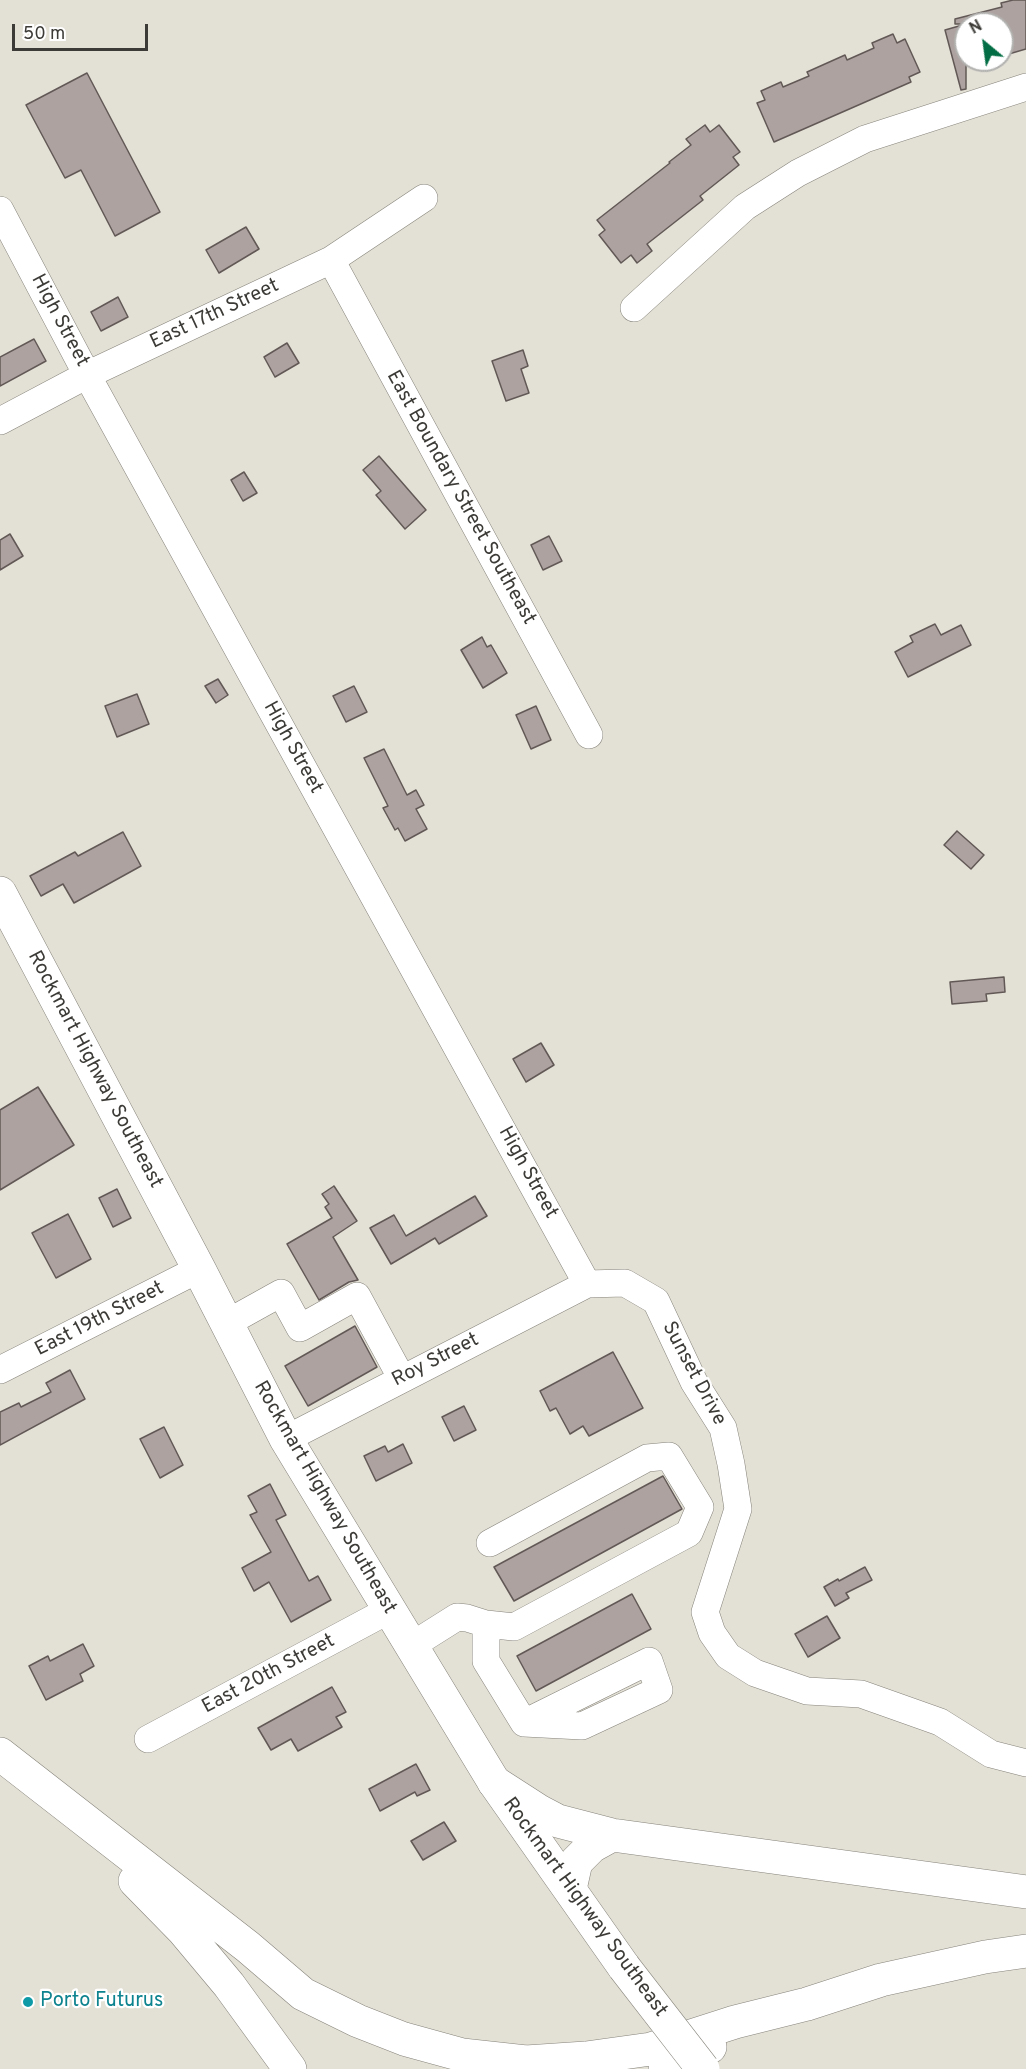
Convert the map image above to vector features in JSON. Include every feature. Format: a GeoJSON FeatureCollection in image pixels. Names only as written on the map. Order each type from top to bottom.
{"type":"FeatureCollection","features":[{"type":"Feature","properties":{"kind":"main road","name":"Rockmart Highway Southeast"},"geometry":{"type":"LineString","coordinates":[[0,893],[199,1269],[286,1439],[494,1782],[624,1967],[703,2069]]}},
{"type":"Feature","properties":{"kind":"main road"},"geometry":{"type":"LineString","coordinates":[[0,1754],[248,1947],[303,1994],[358,2021],[404,2039],[462,2055],[526,2062],[586,2058],[651,2049],[881,1980],[985,1957],[1026,1951]]}},
{"type":"Feature","properties":{"kind":"main road"},"geometry":{"type":"LineString","coordinates":[[0,1774],[139,1885],[183,1930],[229,1984],[290,2069]]}},
{"type":"Feature","properties":{"kind":"main road"},"geometry":{"type":"LineString","coordinates":[[494,1782],[558,1821],[612,1835],[1026,1892]]}},
{"type":"Feature","properties":{"kind":"main road"},"geometry":{"type":"LineString","coordinates":[[570,1889],[576,1862],[592,1846],[612,1835]]}},
{"type":"Feature","properties":{"kind":"main road"},"geometry":{"type":"LineString","coordinates":[[666,2069],[695,2053],[807,2004]]}},
{"type":"Feature","properties":{"kind":"street"},"geometry":{"type":"LineString","coordinates":[[634,308],[745,207],[798,173],[865,139],[1026,87]]}},
{"type":"Feature","properties":{"kind":"street","name":"East 17th Street"},"geometry":{"type":"LineString","coordinates":[[0,422],[87,375],[331,260],[424,198]]}},
{"type":"Feature","properties":{"kind":"street","name":"High Street"},"geometry":{"type":"LineString","coordinates":[[0,210],[87,375],[587,1284]]}},
{"type":"Feature","properties":{"kind":"street","name":"East Boundary Street Southeast"},"geometry":{"type":"LineString","coordinates":[[331,260],[589,735]]}},
{"type":"Feature","properties":{"kind":"street","name":"East 19th Street"},"geometry":{"type":"LineString","coordinates":[[0,1370],[199,1269]]}},
{"type":"Feature","properties":{"kind":"street","name":"Sunset Drive"},"geometry":{"type":"LineString","coordinates":[[587,1284],[625,1283],[656,1301],[693,1382],[723,1428],[738,1509],[705,1612],[712,1634],[728,1656],[755,1673],[807,1690],[861,1694],[940,1722],[991,1754],[1026,1763]]}},
{"type":"Feature","properties":{"kind":"street","name":"Roy Street"},"geometry":{"type":"LineString","coordinates":[[286,1439],[587,1284]]}},
{"type":"Feature","properties":{"kind":"street"},"geometry":{"type":"LineString","coordinates":[[227,1323],[281,1293],[300,1328],[357,1296],[402,1378]]}},
{"type":"Feature","properties":{"kind":"street"},"geometry":{"type":"LineString","coordinates":[[411,1647],[457,1617],[486,1624],[514,1627],[689,1533],[700,1507],[669,1456],[647,1458],[490,1543]]}},
{"type":"Feature","properties":{"kind":"street","name":"East 20th Street"},"geometry":{"type":"LineString","coordinates":[[148,1739],[389,1610]]}},
{"type":"Feature","properties":{"kind":"street"},"geometry":{"type":"LineString","coordinates":[[486,1624],[486,1661],[524,1723]]}},
{"type":"Feature","properties":{"kind":"building"},"geometry":{"type":"Polygon","coordinates":[[[1026,0],[1026,49],[1014,52],[1014,12],[982,12],[1002,7],[1001,3],[1026,0]]]}},
{"type":"Feature","properties":{"kind":"building"},"geometry":{"type":"Polygon","coordinates":[[[954,27],[954,64],[945,30],[954,27]]]}},
{"type":"Feature","properties":{"kind":"building"},"geometry":{"type":"Polygon","coordinates":[[[893,34],[897,43],[905,39],[920,72],[909,77],[911,82],[774,142],[757,103],[765,100],[761,91],[781,82],[783,87],[809,76],[807,72],[845,55],[847,60],[874,48],[872,43],[893,34]]]}},
{"type":"Feature","properties":{"kind":"building"},"geometry":{"type":"Polygon","coordinates":[[[956,72],[966,72],[966,89],[961,90],[956,72]]]}},
{"type":"Feature","properties":{"kind":"building"},"geometry":{"type":"Polygon","coordinates":[[[87,73],[160,212],[115,236],[81,170],[65,178],[26,105],[87,73]]]}},
{"type":"Feature","properties":{"kind":"building"},"geometry":{"type":"Polygon","coordinates":[[[705,125],[710,132],[719,125],[740,152],[733,157],[739,165],[700,196],[703,200],[647,244],[652,251],[637,263],[631,255],[621,263],[599,235],[605,230],[597,220],[691,145],[686,139],[705,125]]]}},
{"type":"Feature","properties":{"kind":"building"},"geometry":{"type":"Polygon","coordinates":[[[246,227],[259,249],[219,273],[206,250],[246,227]]]}},
{"type":"Feature","properties":{"kind":"building"},"geometry":{"type":"Polygon","coordinates":[[[118,297],[128,317],[101,331],[91,312],[118,297]]]}},
{"type":"Feature","properties":{"kind":"building"},"geometry":{"type":"Polygon","coordinates":[[[34,339],[46,361],[0,386],[0,357],[34,339]]]}},
{"type":"Feature","properties":{"kind":"building"},"geometry":{"type":"Polygon","coordinates":[[[287,343],[299,363],[275,377],[264,357],[287,343]]]}},
{"type":"Feature","properties":{"kind":"building"},"geometry":{"type":"Polygon","coordinates":[[[523,350],[528,366],[521,369],[529,393],[506,401],[492,361],[523,350]]]}},
{"type":"Feature","properties":{"kind":"building"},"geometry":{"type":"Polygon","coordinates":[[[379,456],[426,510],[405,529],[376,495],[381,491],[363,470],[379,456]]]}},
{"type":"Feature","properties":{"kind":"building"},"geometry":{"type":"Polygon","coordinates":[[[244,472],[257,493],[243,501],[231,480],[244,472]]]}},
{"type":"Feature","properties":{"kind":"building"},"geometry":{"type":"Polygon","coordinates":[[[10,534],[23,556],[0,570],[0,540],[10,534]]]}},
{"type":"Feature","properties":{"kind":"building"},"geometry":{"type":"Polygon","coordinates":[[[549,536],[562,561],[543,570],[531,545],[549,536]]]}},
{"type":"Feature","properties":{"kind":"building"},"geometry":{"type":"Polygon","coordinates":[[[935,624],[941,635],[961,625],[971,645],[908,677],[895,652],[913,642],[910,636],[935,624]]]}},
{"type":"Feature","properties":{"kind":"building"},"geometry":{"type":"Polygon","coordinates":[[[482,637],[487,647],[491,645],[507,673],[483,688],[461,650],[482,637]]]}},
{"type":"Feature","properties":{"kind":"building"},"geometry":{"type":"Polygon","coordinates":[[[218,679],[228,695],[216,703],[205,686],[218,679]]]}},
{"type":"Feature","properties":{"kind":"building"},"geometry":{"type":"Polygon","coordinates":[[[354,686],[367,712],[346,722],[333,696],[354,686]]]}},
{"type":"Feature","properties":{"kind":"building"},"geometry":{"type":"Polygon","coordinates":[[[137,694],[149,724],[117,737],[105,706],[137,694]]]}},
{"type":"Feature","properties":{"kind":"building"},"geometry":{"type":"Polygon","coordinates":[[[536,706],[551,740],[531,749],[516,715],[536,706]]]}},
{"type":"Feature","properties":{"kind":"building"},"geometry":{"type":"Polygon","coordinates":[[[384,749],[407,795],[416,790],[424,805],[416,809],[427,829],[405,841],[398,828],[395,830],[383,808],[388,806],[364,758],[384,749]]]}},
{"type":"Feature","properties":{"kind":"building"},"geometry":{"type":"Polygon","coordinates":[[[957,831],[984,855],[971,869],[944,845],[957,831]]]}},
{"type":"Feature","properties":{"kind":"building"},"geometry":{"type":"Polygon","coordinates":[[[123,832],[141,866],[74,903],[63,884],[41,896],[30,876],[75,852],[78,856],[123,832]]]}},
{"type":"Feature","properties":{"kind":"building"},"geometry":{"type":"Polygon","coordinates":[[[1004,977],[1005,992],[986,994],[987,1001],[952,1004],[950,982],[1004,977]]]}},
{"type":"Feature","properties":{"kind":"building"},"geometry":{"type":"Polygon","coordinates":[[[541,1043],[554,1065],[526,1082],[513,1059],[541,1043]]]}},
{"type":"Feature","properties":{"kind":"building"},"geometry":{"type":"Polygon","coordinates":[[[38,1087],[74,1145],[0,1190],[0,1110],[38,1087]]]}},
{"type":"Feature","properties":{"kind":"building"},"geometry":{"type":"Polygon","coordinates":[[[334,1186],[357,1221],[333,1237],[358,1280],[349,1282],[319,1300],[287,1244],[332,1218],[325,1207],[329,1204],[322,1194],[334,1186]]]}},
{"type":"Feature","properties":{"kind":"building"},"geometry":{"type":"Polygon","coordinates":[[[117,1189],[131,1218],[113,1227],[99,1198],[117,1189]]]}},
{"type":"Feature","properties":{"kind":"building"},"geometry":{"type":"Polygon","coordinates":[[[475,1196],[487,1216],[439,1244],[435,1238],[391,1264],[370,1228],[394,1215],[406,1236],[475,1196]]]}},
{"type":"Feature","properties":{"kind":"building"},"geometry":{"type":"Polygon","coordinates":[[[68,1214],[91,1259],[56,1278],[32,1233],[68,1214]]]}},
{"type":"Feature","properties":{"kind":"building"},"geometry":{"type":"Polygon","coordinates":[[[355,1326],[377,1367],[308,1406],[285,1366],[355,1326]]]}},
{"type":"Feature","properties":{"kind":"building"},"geometry":{"type":"Polygon","coordinates":[[[613,1352],[643,1408],[589,1436],[583,1426],[570,1434],[556,1408],[550,1411],[540,1391],[613,1352]]]}},
{"type":"Feature","properties":{"kind":"building"},"geometry":{"type":"Polygon","coordinates":[[[70,1370],[85,1399],[0,1445],[0,1412],[19,1403],[21,1407],[51,1392],[46,1383],[70,1370]]]}},
{"type":"Feature","properties":{"kind":"building"},"geometry":{"type":"Polygon","coordinates":[[[464,1406],[476,1430],[454,1441],[442,1417],[464,1406]]]}},
{"type":"Feature","properties":{"kind":"building"},"geometry":{"type":"Polygon","coordinates":[[[164,1427],[183,1465],[160,1478],[140,1439],[164,1427]]]}},
{"type":"Feature","properties":{"kind":"building"},"geometry":{"type":"Polygon","coordinates":[[[403,1444],[412,1463],[376,1481],[364,1456],[385,1446],[388,1452],[403,1444]]]}},
{"type":"Feature","properties":{"kind":"building"},"geometry":{"type":"Polygon","coordinates":[[[663,1476],[682,1509],[514,1601],[494,1567],[663,1476]]]}},
{"type":"Feature","properties":{"kind":"building"},"geometry":{"type":"Polygon","coordinates":[[[270,1484],[286,1515],[276,1520],[309,1581],[318,1576],[331,1600],[291,1622],[269,1582],[254,1591],[242,1568],[271,1552],[250,1515],[257,1512],[248,1496],[270,1484]]]}},
{"type":"Feature","properties":{"kind":"building"},"geometry":{"type":"Polygon","coordinates":[[[865,1567],[872,1580],[846,1593],[849,1598],[835,1606],[824,1587],[865,1567]]]}},
{"type":"Feature","properties":{"kind":"building"},"geometry":{"type":"Polygon","coordinates":[[[632,1594],[651,1629],[536,1691],[517,1656],[632,1594]]]}},
{"type":"Feature","properties":{"kind":"building"},"geometry":{"type":"Polygon","coordinates":[[[827,1616],[840,1638],[808,1657],[795,1634],[827,1616]]]}},
{"type":"Feature","properties":{"kind":"building"},"geometry":{"type":"Polygon","coordinates":[[[83,1644],[94,1666],[80,1674],[83,1681],[46,1700],[29,1666],[48,1656],[50,1661],[83,1644]]]}},
{"type":"Feature","properties":{"kind":"building"},"geometry":{"type":"Polygon","coordinates":[[[332,1687],[346,1712],[336,1717],[342,1727],[298,1751],[291,1739],[271,1750],[258,1728],[332,1687]]]}},
{"type":"Feature","properties":{"kind":"building"},"geometry":{"type":"Polygon","coordinates":[[[416,1764],[430,1790],[417,1796],[415,1792],[380,1811],[369,1789],[416,1764]]]}},
{"type":"Feature","properties":{"kind":"building"},"geometry":{"type":"Polygon","coordinates":[[[444,1822],[456,1841],[423,1860],[411,1841],[444,1822]]]}},
{"type":"Feature","properties":{"kind":"place","name":"Porto Futurus"},"geometry":{"type":"Point","coordinates":[28,2002]}}]}
